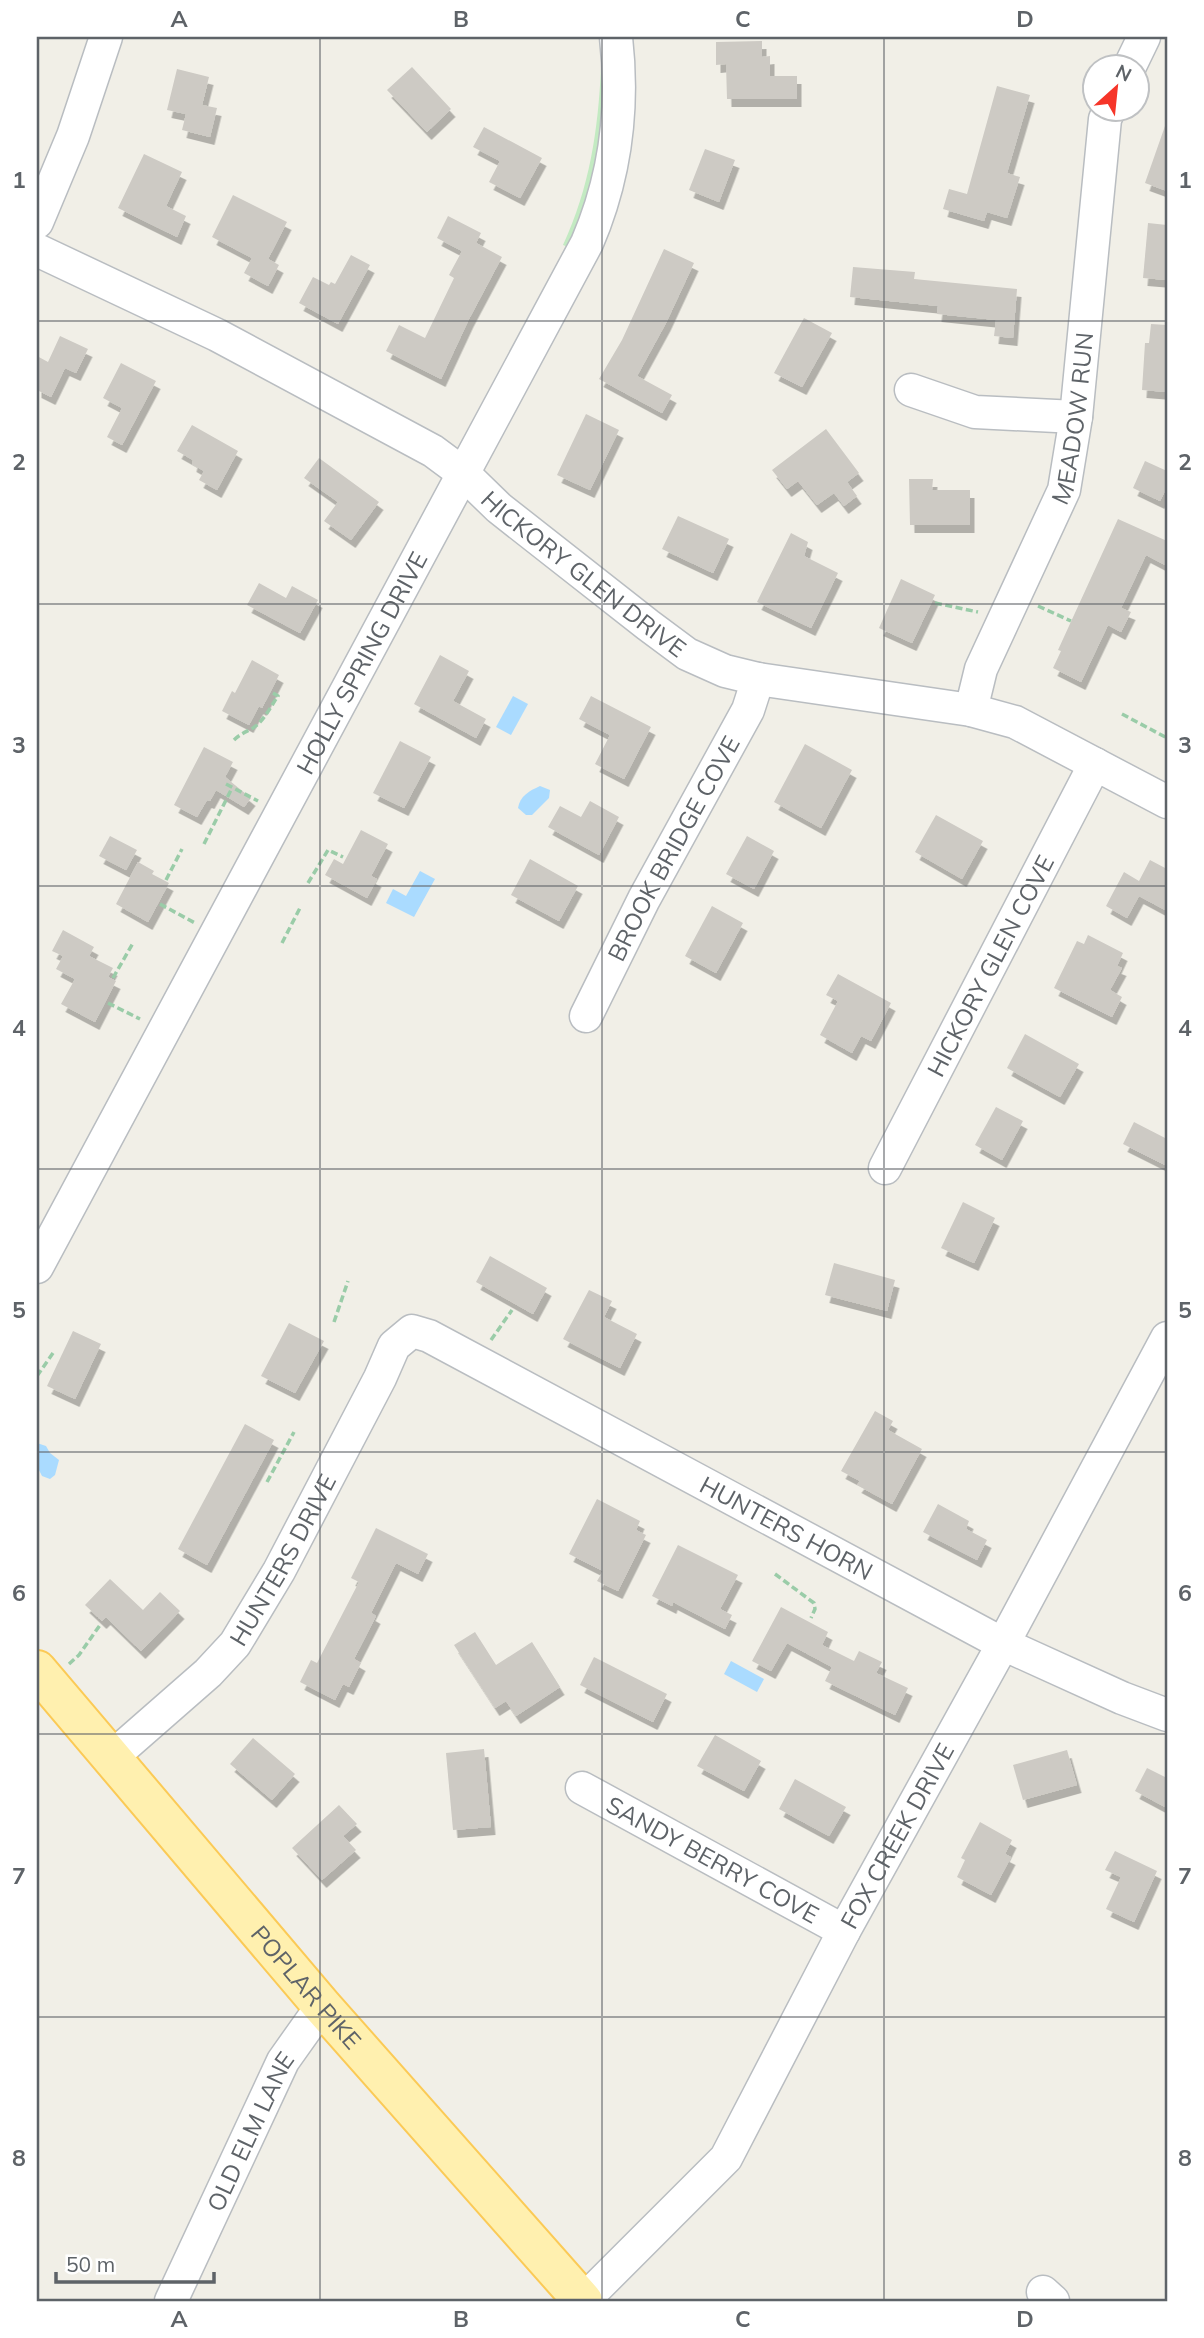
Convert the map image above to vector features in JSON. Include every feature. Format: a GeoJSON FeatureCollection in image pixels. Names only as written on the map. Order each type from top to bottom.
{"type":"FeatureCollection","features":[{"type":"Feature","properties":{"kind":"main road","name":"POPLAR PIKE"},"geometry":{"type":"LineString","coordinates":[[53,1667],[112,1757],[322,2006],[583,2301]]}},
{"type":"Feature","properties":{"kind":"street"},"geometry":{"type":"LineString","coordinates":[[37,222],[73,136],[106,37]]}},
{"type":"Feature","properties":{"kind":"street","name":"HOLLY SPRING DRIVE"},"geometry":{"type":"LineString","coordinates":[[37,1267],[578,263],[604,192],[620,109],[616,37]]}},
{"type":"Feature","properties":{"kind":"street","name":"MEADOW RUN"},"geometry":{"type":"LineString","coordinates":[[971,710],[981,670],[1064,489],[1076,417],[1105,122]]}},
{"type":"Feature","properties":{"kind":"street","name":"HICKORY GLEN DRIVE"},"geometry":{"type":"LineString","coordinates":[[37,250],[217,335],[433,451],[464,474],[499,509],[671,643],[706,664],[758,679],[971,710],[1015,722],[1167,803]]}},
{"type":"Feature","properties":{"kind":"street"},"geometry":{"type":"LineString","coordinates":[[911,390],[975,412],[1076,417]]}},
{"type":"Feature","properties":{"kind":"street","name":"BROOK BRIDGE COVE"},"geometry":{"type":"LineString","coordinates":[[586,1016],[644,899],[748,710],[758,679]]}},
{"type":"Feature","properties":{"kind":"street","name":"HICKORY GLEN COVE"},"geometry":{"type":"LineString","coordinates":[[886,1168],[1095,764]]}},
{"type":"Feature","properties":{"kind":"street","name":"HUNTERS HORN"},"geometry":{"type":"LineString","coordinates":[[412,1331],[429,1336],[1003,1644],[1122,1698],[1167,1715]]}},
{"type":"Feature","properties":{"kind":"street","name":"HUNTERS DRIVE"},"geometry":{"type":"LineString","coordinates":[[112,1757],[208,1674],[235,1644],[279,1571],[394,1346],[412,1331]]}},
{"type":"Feature","properties":{"kind":"street","name":"FOX CREEK DRIVE"},"geometry":{"type":"LineString","coordinates":[[583,2301],[726,2158],[844,1931],[1003,1644],[1167,1338]]}},
{"type":"Feature","properties":{"kind":"street","name":"SANDY BERRY COVE"},"geometry":{"type":"LineString","coordinates":[[582,1788],[844,1931]]}},
{"type":"Feature","properties":{"kind":"street","name":"OLD ELM LANE"},"geometry":{"type":"LineString","coordinates":[[171,2301],[283,2061],[322,2006]]}},
{"type":"Feature","properties":{"kind":"path"},"geometry":{"type":"LineString","coordinates":[[935,603],[988,614]]}},
{"type":"Feature","properties":{"kind":"path"},"geometry":{"type":"LineString","coordinates":[[1038,606],[1071,621]]}},
{"type":"Feature","properties":{"kind":"path"},"geometry":{"type":"LineString","coordinates":[[234,740],[263,718],[278,696],[273,693]]}},
{"type":"Feature","properties":{"kind":"path"},"geometry":{"type":"LineString","coordinates":[[1122,714],[1167,738]]}},
{"type":"Feature","properties":{"kind":"path"},"geometry":{"type":"LineString","coordinates":[[226,784],[262,804]]}},
{"type":"Feature","properties":{"kind":"path"},"geometry":{"type":"LineString","coordinates":[[204,844],[232,788]]}},
{"type":"Feature","properties":{"kind":"path"},"geometry":{"type":"LineString","coordinates":[[166,880],[182,849]]}},
{"type":"Feature","properties":{"kind":"path"},"geometry":{"type":"LineString","coordinates":[[308,883],[328,850],[343,857]]}},
{"type":"Feature","properties":{"kind":"path"},"geometry":{"type":"LineString","coordinates":[[160,904],[197,924]]}},
{"type":"Feature","properties":{"kind":"path"},"geometry":{"type":"LineString","coordinates":[[282,943],[301,906]]}},
{"type":"Feature","properties":{"kind":"path"},"geometry":{"type":"LineString","coordinates":[[113,978],[133,943]]}},
{"type":"Feature","properties":{"kind":"path"},"geometry":{"type":"LineString","coordinates":[[108,1003],[145,1022]]}},
{"type":"Feature","properties":{"kind":"path"},"geometry":{"type":"LineString","coordinates":[[334,1322],[348,1280]]}},
{"type":"Feature","properties":{"kind":"path"},"geometry":{"type":"LineString","coordinates":[[485,1348],[512,1310]]}},
{"type":"Feature","properties":{"kind":"path"},"geometry":{"type":"LineString","coordinates":[[37,1376],[53,1353]]}},
{"type":"Feature","properties":{"kind":"path"},"geometry":{"type":"LineString","coordinates":[[267,1482],[294,1432]]}},
{"type":"Feature","properties":{"kind":"path"},"geometry":{"type":"LineString","coordinates":[[775,1574],[814,1603],[815,1609],[811,1618]]}},
{"type":"Feature","properties":{"kind":"path"},"geometry":{"type":"LineString","coordinates":[[53,1667],[79,1655],[100,1625]]}},
{"type":"Feature","properties":{"kind":"green space"},"geometry":{"type":"Polygon","coordinates":[[[601,68],[604,90],[595,160],[587,195],[568,247],[563,245],[580,202],[591,158],[601,68]]]}},
{"type":"Feature","properties":{"kind":"water"},"geometry":{"type":"Polygon","coordinates":[[[513,696],[528,704],[511,735],[496,727],[513,696]]]}},
{"type":"Feature","properties":{"kind":"water"},"geometry":{"type":"Polygon","coordinates":[[[540,786],[550,790],[549,798],[532,815],[526,815],[518,808],[521,800],[540,786]]]}},
{"type":"Feature","properties":{"kind":"water"},"geometry":{"type":"Polygon","coordinates":[[[420,871],[435,879],[414,917],[386,903],[393,889],[406,896],[420,871]]]}},
{"type":"Feature","properties":{"kind":"water"},"geometry":{"type":"Polygon","coordinates":[[[37,1443],[46,1446],[59,1460],[55,1475],[50,1479],[42,1476],[37,1466],[37,1443]]]}},
{"type":"Feature","properties":{"kind":"water"},"geometry":{"type":"Polygon","coordinates":[[[731,1661],[764,1679],[757,1692],[724,1674],[731,1661]]]}},
{"type":"Feature","properties":{"kind":"building"},"geometry":{"type":"Polygon","coordinates":[[[762,41],[762,57],[770,56],[770,76],[797,76],[797,99],[727,99],[726,64],[716,65],[716,42],[762,41]]]}},
{"type":"Feature","properties":{"kind":"building"},"geometry":{"type":"Polygon","coordinates":[[[412,67],[451,109],[427,132],[387,90],[412,67]]]}},
{"type":"Feature","properties":{"kind":"building"},"geometry":{"type":"Polygon","coordinates":[[[177,69],[209,77],[202,105],[217,108],[210,137],[182,130],[186,114],[167,110],[177,69]]]}},
{"type":"Feature","properties":{"kind":"building"},"geometry":{"type":"Polygon","coordinates":[[[997,86],[1030,95],[1007,173],[1020,177],[1007,218],[987,212],[984,221],[943,209],[949,189],[967,194],[997,86]]]}},
{"type":"Feature","properties":{"kind":"building"},"geometry":{"type":"Polygon","coordinates":[[[1167,126],[1167,191],[1145,183],[1167,126]]]}},
{"type":"Feature","properties":{"kind":"building"},"geometry":{"type":"Polygon","coordinates":[[[484,127],[542,158],[520,198],[489,182],[500,161],[473,147],[484,127]]]}},
{"type":"Feature","properties":{"kind":"building"},"geometry":{"type":"Polygon","coordinates":[[[705,149],[735,160],[719,202],[689,190],[705,149]]]}},
{"type":"Feature","properties":{"kind":"building"},"geometry":{"type":"Polygon","coordinates":[[[144,154],[182,172],[166,206],[186,216],[177,237],[118,208],[144,154]]]}},
{"type":"Feature","properties":{"kind":"building"},"geometry":{"type":"Polygon","coordinates":[[[233,195],[287,222],[268,259],[279,265],[268,286],[244,273],[252,258],[212,237],[233,195]]]}},
{"type":"Feature","properties":{"kind":"building"},"geometry":{"type":"Polygon","coordinates":[[[448,216],[481,233],[476,243],[502,257],[441,379],[386,351],[399,325],[425,338],[454,278],[449,275],[462,251],[437,238],[448,216]]]}},
{"type":"Feature","properties":{"kind":"building"},"geometry":{"type":"Polygon","coordinates":[[[1148,223],[1167,225],[1167,280],[1143,278],[1148,223]]]}},
{"type":"Feature","properties":{"kind":"building"},"geometry":{"type":"Polygon","coordinates":[[[664,249],[694,263],[637,376],[672,395],[662,413],[599,379],[622,340],[664,249]]]}},
{"type":"Feature","properties":{"kind":"building"},"geometry":{"type":"Polygon","coordinates":[[[351,255],[370,265],[338,324],[299,303],[313,277],[329,285],[331,282],[335,284],[351,255]]]}},
{"type":"Feature","properties":{"kind":"building"},"geometry":{"type":"Polygon","coordinates":[[[853,267],[915,272],[914,279],[1017,289],[1013,338],[994,336],[996,320],[937,314],[938,306],[850,297],[853,267]]]}},
{"type":"Feature","properties":{"kind":"building"},"geometry":{"type":"Polygon","coordinates":[[[804,318],[832,333],[802,387],[774,373],[804,318]]]}},
{"type":"Feature","properties":{"kind":"building"},"geometry":{"type":"Polygon","coordinates":[[[1151,324],[1167,325],[1167,392],[1142,390],[1145,343],[1149,343],[1151,324]]]}},
{"type":"Feature","properties":{"kind":"building"},"geometry":{"type":"Polygon","coordinates":[[[60,336],[88,349],[76,373],[65,368],[51,397],[37,390],[37,356],[48,362],[60,336]]]}},
{"type":"Feature","properties":{"kind":"building"},"geometry":{"type":"Polygon","coordinates":[[[121,363],[156,381],[122,445],[107,437],[122,408],[103,398],[121,363]]]}},
{"type":"Feature","properties":{"kind":"building"},"geometry":{"type":"Polygon","coordinates":[[[586,414],[619,430],[590,490],[557,475],[586,414]]]}},
{"type":"Feature","properties":{"kind":"building"},"geometry":{"type":"Polygon","coordinates":[[[192,425],[238,451],[217,490],[199,480],[204,471],[192,464],[193,460],[177,451],[192,425]]]}},
{"type":"Feature","properties":{"kind":"building"},"geometry":{"type":"Polygon","coordinates":[[[826,429],[859,473],[847,482],[857,496],[844,506],[834,493],[817,505],[798,481],[787,489],[772,470],[826,429]]]}},
{"type":"Feature","properties":{"kind":"building"},"geometry":{"type":"Polygon","coordinates":[[[319,458],[379,502],[351,540],[324,521],[338,502],[304,478],[319,458]]]}},
{"type":"Feature","properties":{"kind":"building"},"geometry":{"type":"Polygon","coordinates":[[[1145,461],[1167,471],[1167,487],[1160,501],[1133,488],[1145,461]]]}},
{"type":"Feature","properties":{"kind":"building"},"geometry":{"type":"Polygon","coordinates":[[[909,479],[933,479],[932,490],[970,490],[970,525],[910,525],[909,479]]]}},
{"type":"Feature","properties":{"kind":"building"},"geometry":{"type":"Polygon","coordinates":[[[678,516],[729,539],[713,573],[662,549],[678,516]]]}},
{"type":"Feature","properties":{"kind":"building"},"geometry":{"type":"Polygon","coordinates":[[[1118,519],[1167,541],[1167,566],[1146,555],[1121,608],[1131,612],[1121,632],[1108,625],[1081,682],[1053,668],[1061,651],[1058,650],[1118,519]]]}},
{"type":"Feature","properties":{"kind":"building"},"geometry":{"type":"Polygon","coordinates":[[[791,533],[808,542],[804,556],[838,573],[811,628],[757,602],[791,533]]]}},
{"type":"Feature","properties":{"kind":"building"},"geometry":{"type":"Polygon","coordinates":[[[901,579],[935,595],[912,643],[879,628],[901,579]]]}},
{"type":"Feature","properties":{"kind":"building"},"geometry":{"type":"Polygon","coordinates":[[[259,583],[286,598],[292,586],[318,600],[300,633],[247,605],[259,583]]]}},
{"type":"Feature","properties":{"kind":"building"},"geometry":{"type":"Polygon","coordinates":[[[440,655],[469,671],[453,701],[486,719],[476,738],[414,704],[440,655]]]}},
{"type":"Feature","properties":{"kind":"building"},"geometry":{"type":"Polygon","coordinates":[[[252,660],[279,675],[262,708],[259,706],[249,725],[222,711],[252,660]]]}},
{"type":"Feature","properties":{"kind":"building"},"geometry":{"type":"Polygon","coordinates":[[[591,696],[651,727],[624,779],[595,764],[610,735],[579,719],[591,696]]]}},
{"type":"Feature","properties":{"kind":"building"},"geometry":{"type":"Polygon","coordinates":[[[400,741],[431,757],[404,808],[373,793],[400,741]]]}},
{"type":"Feature","properties":{"kind":"building"},"geometry":{"type":"Polygon","coordinates":[[[805,744],[852,770],[821,828],[774,802],[805,744]]]}},
{"type":"Feature","properties":{"kind":"building"},"geometry":{"type":"Polygon","coordinates":[[[204,747],[233,762],[225,777],[251,798],[244,807],[216,790],[197,817],[174,805],[204,747]]]}},
{"type":"Feature","properties":{"kind":"building"},"geometry":{"type":"Polygon","coordinates":[[[590,801],[619,817],[599,855],[548,827],[560,806],[581,817],[590,801]]]}},
{"type":"Feature","properties":{"kind":"building"},"geometry":{"type":"Polygon","coordinates":[[[936,815],[983,841],[962,879],[915,852],[936,815]]]}},
{"type":"Feature","properties":{"kind":"building"},"geometry":{"type":"Polygon","coordinates":[[[361,830],[388,844],[371,876],[377,879],[367,898],[325,875],[334,859],[343,864],[361,830]]]}},
{"type":"Feature","properties":{"kind":"building"},"geometry":{"type":"Polygon","coordinates":[[[110,836],[137,850],[126,870],[99,856],[110,836]]]}},
{"type":"Feature","properties":{"kind":"building"},"geometry":{"type":"Polygon","coordinates":[[[747,836],[774,851],[754,889],[726,874],[747,836]]]}},
{"type":"Feature","properties":{"kind":"building"},"geometry":{"type":"Polygon","coordinates":[[[530,859],[578,886],[559,921],[511,895],[530,859]]]}},
{"type":"Feature","properties":{"kind":"building"},"geometry":{"type":"Polygon","coordinates":[[[1150,860],[1167,869],[1167,911],[1139,896],[1127,918],[1106,906],[1124,872],[1139,881],[1150,860]]]}},
{"type":"Feature","properties":{"kind":"building"},"geometry":{"type":"Polygon","coordinates":[[[138,862],[169,883],[148,922],[116,904],[138,862]]]}},
{"type":"Feature","properties":{"kind":"building"},"geometry":{"type":"Polygon","coordinates":[[[712,906],[743,923],[716,973],[685,956],[712,906]]]}},
{"type":"Feature","properties":{"kind":"building"},"geometry":{"type":"Polygon","coordinates":[[[63,930],[94,947],[89,956],[113,968],[108,977],[116,981],[95,1022],[61,1004],[75,979],[56,969],[63,956],[52,951],[63,930]]]}},
{"type":"Feature","properties":{"kind":"building"},"geometry":{"type":"Polygon","coordinates":[[[1088,935],[1123,953],[1117,966],[1122,968],[1110,990],[1122,997],[1112,1017],[1054,988],[1077,941],[1084,944],[1088,935]]]}},
{"type":"Feature","properties":{"kind":"building"},"geometry":{"type":"Polygon","coordinates":[[[838,974],[891,1003],[871,1041],[861,1036],[852,1053],[820,1035],[838,1001],[826,995],[838,974]]]}},
{"type":"Feature","properties":{"kind":"building"},"geometry":{"type":"Polygon","coordinates":[[[1025,1034],[1079,1064],[1060,1097],[1007,1068],[1025,1034]]]}},
{"type":"Feature","properties":{"kind":"building"},"geometry":{"type":"Polygon","coordinates":[[[996,1107],[1023,1121],[1002,1160],[975,1145],[996,1107]]]}},
{"type":"Feature","properties":{"kind":"building"},"geometry":{"type":"Polygon","coordinates":[[[1134,1122],[1167,1139],[1167,1166],[1123,1144],[1134,1122]]]}},
{"type":"Feature","properties":{"kind":"building"},"geometry":{"type":"Polygon","coordinates":[[[963,1202],[995,1218],[974,1263],[941,1248],[963,1202]]]}},
{"type":"Feature","properties":{"kind":"building"},"geometry":{"type":"Polygon","coordinates":[[[490,1256],[547,1288],[533,1314],[476,1282],[490,1256]]]}},
{"type":"Feature","properties":{"kind":"building"},"geometry":{"type":"Polygon","coordinates":[[[834,1263],[895,1280],[887,1311],[825,1295],[834,1263]]]}},
{"type":"Feature","properties":{"kind":"building"},"geometry":{"type":"Polygon","coordinates":[[[589,1290],[612,1301],[604,1317],[637,1334],[620,1368],[563,1339],[589,1290]]]}},
{"type":"Feature","properties":{"kind":"building"},"geometry":{"type":"Polygon","coordinates":[[[289,1323],[324,1341],[295,1393],[261,1376],[289,1323]]]}},
{"type":"Feature","properties":{"kind":"building"},"geometry":{"type":"Polygon","coordinates":[[[73,1331],[101,1344],[75,1399],[47,1386],[73,1331]]]}},
{"type":"Feature","properties":{"kind":"building"},"geometry":{"type":"Polygon","coordinates":[[[875,1411],[893,1421],[888,1430],[922,1449],[892,1504],[857,1485],[860,1481],[841,1471],[875,1411]]]}},
{"type":"Feature","properties":{"kind":"building"},"geometry":{"type":"Polygon","coordinates":[[[245,1424],[274,1440],[207,1565],[178,1549],[245,1424]]]}},
{"type":"Feature","properties":{"kind":"building"},"geometry":{"type":"Polygon","coordinates":[[[597,1499],[640,1521],[636,1530],[646,1535],[618,1591],[597,1581],[603,1571],[569,1554],[597,1499]]]}},
{"type":"Feature","properties":{"kind":"building"},"geometry":{"type":"Polygon","coordinates":[[[938,1504],[969,1521],[966,1529],[987,1540],[977,1560],[923,1532],[938,1504]]]}},
{"type":"Feature","properties":{"kind":"building"},"geometry":{"type":"Polygon","coordinates":[[[376,1528],[428,1554],[418,1574],[396,1563],[371,1613],[376,1616],[354,1659],[361,1663],[349,1687],[343,1684],[335,1700],[300,1682],[311,1660],[317,1663],[359,1582],[351,1578],[376,1528]]]}},
{"type":"Feature","properties":{"kind":"building"},"geometry":{"type":"Polygon","coordinates":[[[678,1545],[738,1575],[720,1609],[732,1615],[725,1629],[673,1602],[672,1606],[652,1596],[678,1545]]]}},
{"type":"Feature","properties":{"kind":"building"},"geometry":{"type":"Polygon","coordinates":[[[110,1579],[143,1610],[160,1592],[180,1611],[141,1651],[106,1617],[102,1621],[85,1605],[110,1579]]]}},
{"type":"Feature","properties":{"kind":"building"},"geometry":{"type":"Polygon","coordinates":[[[781,1607],[828,1632],[822,1645],[854,1661],[859,1651],[882,1662],[876,1673],[908,1688],[895,1715],[825,1681],[832,1667],[787,1643],[771,1671],[752,1661],[781,1607]]]}},
{"type":"Feature","properties":{"kind":"building"},"geometry":{"type":"Polygon","coordinates":[[[475,1632],[496,1665],[532,1642],[560,1687],[516,1716],[506,1701],[495,1708],[454,1645],[475,1632]]]}},
{"type":"Feature","properties":{"kind":"building"},"geometry":{"type":"Polygon","coordinates":[[[594,1657],[667,1694],[653,1722],[580,1685],[594,1657]]]}},
{"type":"Feature","properties":{"kind":"building"},"geometry":{"type":"Polygon","coordinates":[[[715,1735],[761,1761],[744,1791],[697,1766],[715,1735]]]}},
{"type":"Feature","properties":{"kind":"building"},"geometry":{"type":"Polygon","coordinates":[[[253,1738],[295,1774],[272,1800],[230,1764],[253,1738]]]}},
{"type":"Feature","properties":{"kind":"building"},"geometry":{"type":"Polygon","coordinates":[[[484,1749],[491,1827],[453,1830],[446,1753],[484,1749]]]}},
{"type":"Feature","properties":{"kind":"building"},"geometry":{"type":"Polygon","coordinates":[[[1067,1750],[1077,1785],[1023,1800],[1013,1765],[1067,1750]]]}},
{"type":"Feature","properties":{"kind":"building"},"geometry":{"type":"Polygon","coordinates":[[[1147,1768],[1167,1778],[1167,1808],[1135,1791],[1147,1768]]]}},
{"type":"Feature","properties":{"kind":"building"},"geometry":{"type":"Polygon","coordinates":[[[795,1779],[846,1807],[829,1836],[779,1809],[795,1779]]]}},
{"type":"Feature","properties":{"kind":"building"},"geometry":{"type":"Polygon","coordinates":[[[339,1805],[357,1824],[343,1836],[356,1850],[322,1880],[292,1848],[339,1805]]]}},
{"type":"Feature","properties":{"kind":"building"},"geometry":{"type":"Polygon","coordinates":[[[980,1822],[1012,1840],[1005,1854],[1011,1857],[991,1895],[957,1877],[965,1860],[961,1858],[980,1822]]]}},
{"type":"Feature","properties":{"kind":"building"},"geometry":{"type":"Polygon","coordinates":[[[1115,1851],[1157,1871],[1134,1922],[1106,1909],[1121,1877],[1105,1870],[1115,1851]]]}}]}
